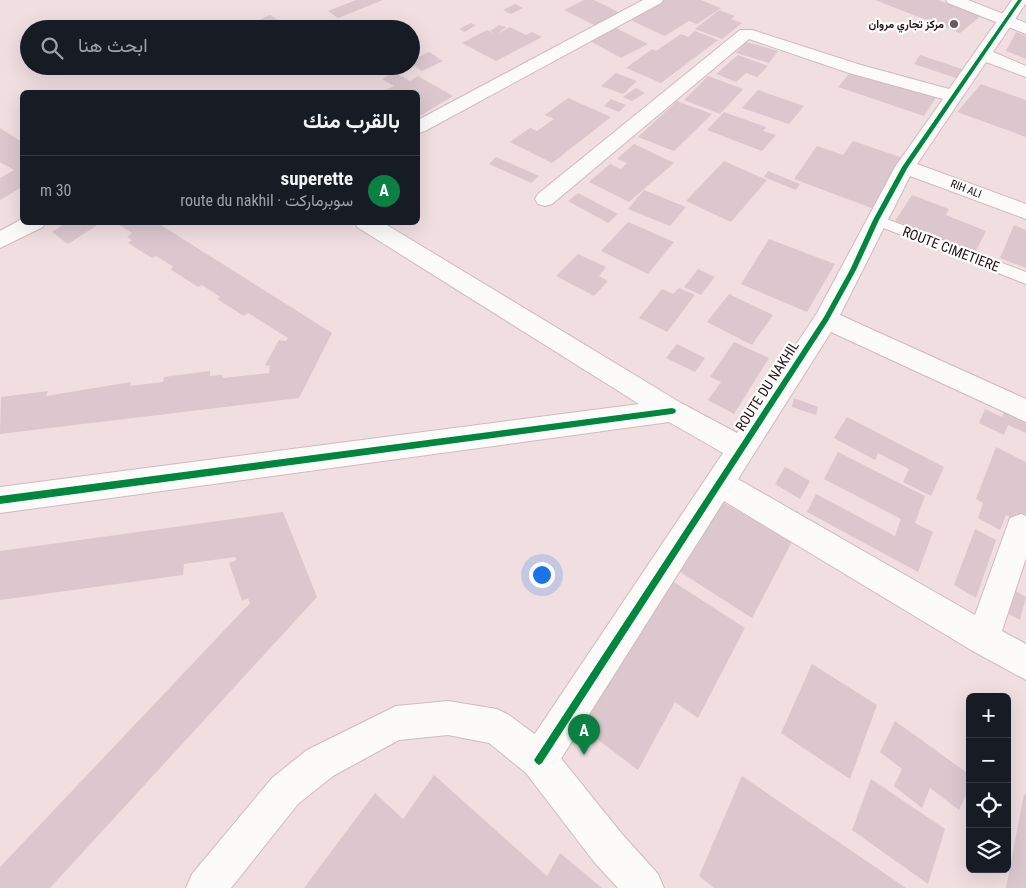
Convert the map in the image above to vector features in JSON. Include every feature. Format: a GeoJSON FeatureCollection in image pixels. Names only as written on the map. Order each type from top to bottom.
{"type":"FeatureCollection","features":[{"type":"Feature","properties":{"kind":"street"},"geometry":{"type":"LineString","coordinates":[[420,126],[654,0]]}},
{"type":"Feature","properties":{"kind":"street"},"geometry":{"type":"LineString","coordinates":[[954,0],[1016,25]]}},
{"type":"Feature","properties":{"kind":"street","name":"ROUTE DU NAKHIL"},"geometry":{"type":"LineString","coordinates":[[539,760],[826,319],[905,167],[983,54],[1016,25],[1020,0]]}},
{"type":"Feature","properties":{"kind":"street"},"geometry":{"type":"LineString","coordinates":[[545,199],[746,33],[855,69],[954,96]]}},
{"type":"Feature","properties":{"kind":"street"},"geometry":{"type":"LineString","coordinates":[[983,54],[1026,72]]}},
{"type":"Feature","properties":{"kind":"street","name":"RIH ALI"},"geometry":{"type":"LineString","coordinates":[[905,167],[1026,212]]}},
{"type":"Feature","properties":{"kind":"street"},"geometry":{"type":"LineString","coordinates":[[0,240],[29,225]]}},
{"type":"Feature","properties":{"kind":"street"},"geometry":{"type":"LineString","coordinates":[[371,225],[672,411],[740,449]]}},
{"type":"Feature","properties":{"kind":"street"},"geometry":{"type":"LineString","coordinates":[[826,319],[1026,411]]}},
{"type":"Feature","properties":{"kind":"street"},"geometry":{"type":"LineString","coordinates":[[0,500],[672,411]]}},
{"type":"Feature","properties":{"kind":"street"},"geometry":{"type":"LineString","coordinates":[[719,483],[1026,662]]}},
{"type":"Feature","properties":{"kind":"street"},"geometry":{"type":"LineString","coordinates":[[983,638],[1021,528]]}},
{"type":"Feature","properties":{"kind":"street"},"geometry":{"type":"LineString","coordinates":[[206,888],[286,791],[320,762],[396,723],[448,718],[497,727],[539,760],[608,848],[644,888]]}},
{"type":"Feature","properties":{"kind":"lane","name":"ROUTE CIMETIERE"},"geometry":{"type":"LineString","coordinates":[[876,220],[1026,278]]}},
{"type":"Feature","properties":{"kind":"building"},"geometry":{"type":"Polygon","coordinates":[[[356,0],[383,0],[338,18],[328,11],[356,0]]]}},
{"type":"Feature","properties":{"kind":"building"},"geometry":{"type":"Polygon","coordinates":[[[584,0],[594,0],[624,15],[598,27],[564,10],[584,0]]]}},
{"type":"Feature","properties":{"kind":"building"},"geometry":{"type":"Polygon","coordinates":[[[658,0],[701,0],[721,8],[697,24],[689,21],[665,36],[628,19],[658,0]]]}},
{"type":"Feature","properties":{"kind":"building","name":"مركز تجاري مروان"},"geometry":{"type":"Polygon","coordinates":[[[875,0],[938,0],[981,16],[960,33],[875,0]]]}},
{"type":"Feature","properties":{"kind":"building"},"geometry":{"type":"Polygon","coordinates":[[[515,4],[523,8],[511,14],[503,10],[515,4]]]}},
{"type":"Feature","properties":{"kind":"building"},"geometry":{"type":"Polygon","coordinates":[[[719,10],[735,16],[731,19],[742,23],[722,39],[695,29],[719,10]]]}},
{"type":"Feature","properties":{"kind":"building"},"geometry":{"type":"Polygon","coordinates":[[[270,15],[278,20],[259,20],[270,15]]]}},
{"type":"Feature","properties":{"kind":"building"},"geometry":{"type":"Polygon","coordinates":[[[471,23],[476,25],[465,32],[459,29],[471,23]]]}},
{"type":"Feature","properties":{"kind":"building"},"geometry":{"type":"Polygon","coordinates":[[[499,25],[506,27],[498,34],[510,27],[526,35],[532,32],[542,37],[496,61],[462,43],[487,30],[496,35],[490,31],[499,25]]]}},
{"type":"Feature","properties":{"kind":"building"},"geometry":{"type":"Polygon","coordinates":[[[616,28],[648,44],[621,58],[590,41],[616,28]]]}},
{"type":"Feature","properties":{"kind":"building"},"geometry":{"type":"Polygon","coordinates":[[[695,31],[718,40],[661,83],[626,68],[652,49],[656,51],[681,34],[688,37],[695,31]]]}},
{"type":"Feature","properties":{"kind":"building"},"geometry":{"type":"Polygon","coordinates":[[[1016,32],[1026,36],[1026,59],[1006,51],[1016,32]]]}},
{"type":"Feature","properties":{"kind":"building"},"geometry":{"type":"Polygon","coordinates":[[[746,42],[778,51],[769,63],[736,53],[746,42]]]}},
{"type":"Feature","properties":{"kind":"building"},"geometry":{"type":"Polygon","coordinates":[[[429,52],[443,61],[422,71],[420,70],[420,56],[429,52]]]}},
{"type":"Feature","properties":{"kind":"building"},"geometry":{"type":"Polygon","coordinates":[[[738,55],[768,66],[757,77],[746,73],[736,82],[716,74],[738,55]]]}},
{"type":"Feature","properties":{"kind":"building"},"geometry":{"type":"Polygon","coordinates":[[[920,55],[962,69],[956,78],[914,64],[920,55]]]}},
{"type":"Feature","properties":{"kind":"building"},"geometry":{"type":"Polygon","coordinates":[[[853,69],[937,96],[924,116],[838,87],[853,69]]]}},
{"type":"Feature","properties":{"kind":"building"},"geometry":{"type":"Polygon","coordinates":[[[616,73],[637,81],[623,94],[601,86],[616,73]]]}},
{"type":"Feature","properties":{"kind":"building"},"geometry":{"type":"Polygon","coordinates":[[[389,75],[399,75],[410,81],[418,76],[453,96],[420,116],[420,90],[385,90],[394,86],[382,79],[389,75]]]}},
{"type":"Feature","properties":{"kind":"building"},"geometry":{"type":"Polygon","coordinates":[[[708,76],[743,89],[720,114],[684,100],[708,76]]]}},
{"type":"Feature","properties":{"kind":"building"},"geometry":{"type":"Polygon","coordinates":[[[981,84],[1026,100],[1026,137],[957,112],[981,84]]]}},
{"type":"Feature","properties":{"kind":"building"},"geometry":{"type":"Polygon","coordinates":[[[636,88],[645,93],[632,101],[623,97],[636,88]]]}},
{"type":"Feature","properties":{"kind":"building"},"geometry":{"type":"Polygon","coordinates":[[[758,90],[804,106],[789,124],[742,108],[758,90]]]}},
{"type":"Feature","properties":{"kind":"building"},"geometry":{"type":"Polygon","coordinates":[[[568,98],[611,117],[552,163],[510,142],[530,128],[537,131],[554,119],[545,115],[568,98]]]}},
{"type":"Feature","properties":{"kind":"building"},"geometry":{"type":"Polygon","coordinates":[[[611,99],[626,105],[619,112],[604,106],[611,99]]]}},
{"type":"Feature","properties":{"kind":"building"},"geometry":{"type":"Polygon","coordinates":[[[677,101],[712,114],[674,151],[638,137],[677,101]]]}},
{"type":"Feature","properties":{"kind":"building"},"geometry":{"type":"Polygon","coordinates":[[[724,112],[766,127],[763,131],[776,135],[762,151],[707,130],[724,112]]]}},
{"type":"Feature","properties":{"kind":"building"},"geometry":{"type":"Polygon","coordinates":[[[0,128],[20,141],[20,188],[0,200],[0,178],[14,170],[0,162],[0,128]]]}},
{"type":"Feature","properties":{"kind":"building"},"geometry":{"type":"Polygon","coordinates":[[[853,141],[903,158],[874,209],[794,179],[817,146],[843,155],[853,141]]]}},
{"type":"Feature","properties":{"kind":"building"},"geometry":{"type":"Polygon","coordinates":[[[634,144],[674,163],[629,202],[589,182],[610,164],[621,169],[627,163],[617,159],[634,144]]]}},
{"type":"Feature","properties":{"kind":"building"},"geometry":{"type":"Polygon","coordinates":[[[496,157],[539,176],[531,183],[489,164],[496,157]]]}},
{"type":"Feature","properties":{"kind":"building"},"geometry":{"type":"Polygon","coordinates":[[[724,161],[767,180],[731,222],[686,201],[724,161]]]}},
{"type":"Feature","properties":{"kind":"building"},"geometry":{"type":"Polygon","coordinates":[[[768,171],[800,184],[796,190],[764,177],[768,171]]]}},
{"type":"Feature","properties":{"kind":"building"},"geometry":{"type":"Polygon","coordinates":[[[644,190],[686,207],[670,226],[628,209],[644,190]]]}},
{"type":"Feature","properties":{"kind":"building"},"geometry":{"type":"Polygon","coordinates":[[[578,193],[618,214],[608,223],[568,201],[578,193]]]}},
{"type":"Feature","properties":{"kind":"building"},"geometry":{"type":"Polygon","coordinates":[[[912,195],[949,209],[946,215],[986,231],[975,253],[895,221],[912,195]]]}},
{"type":"Feature","properties":{"kind":"building"},"geometry":{"type":"Polygon","coordinates":[[[628,222],[674,242],[648,274],[601,251],[628,222]]]}},
{"type":"Feature","properties":{"kind":"building"},"geometry":{"type":"Polygon","coordinates":[[[62,225],[97,225],[68,244],[52,232],[62,225]]]}},
{"type":"Feature","properties":{"kind":"building"},"geometry":{"type":"Polygon","coordinates":[[[120,225],[161,225],[332,333],[299,398],[0,434],[1,397],[48,391],[46,396],[131,382],[130,386],[163,382],[164,377],[210,371],[210,376],[222,375],[223,378],[269,373],[270,366],[265,365],[279,340],[286,341],[288,338],[248,313],[244,316],[217,299],[220,297],[202,285],[198,287],[170,269],[174,267],[156,256],[152,258],[128,243],[132,240],[127,237],[132,233],[120,225]]]}},
{"type":"Feature","properties":{"kind":"building"},"geometry":{"type":"Polygon","coordinates":[[[1014,225],[1026,230],[1026,268],[1000,258],[1014,225]]]}},
{"type":"Feature","properties":{"kind":"building"},"geometry":{"type":"Polygon","coordinates":[[[769,239],[835,264],[807,312],[741,284],[769,239]]]}},
{"type":"Feature","properties":{"kind":"building"},"geometry":{"type":"Polygon","coordinates":[[[578,254],[606,267],[599,276],[608,281],[594,296],[556,276],[578,254]]]}},
{"type":"Feature","properties":{"kind":"building"},"geometry":{"type":"Polygon","coordinates":[[[698,269],[715,277],[701,295],[684,287],[698,269]]]}},
{"type":"Feature","properties":{"kind":"building"},"geometry":{"type":"Polygon","coordinates":[[[679,288],[695,295],[667,332],[639,318],[662,289],[673,294],[679,288]]]}},
{"type":"Feature","properties":{"kind":"building"},"geometry":{"type":"Polygon","coordinates":[[[729,294],[773,315],[752,345],[707,322],[729,294]]]}},
{"type":"Feature","properties":{"kind":"building"},"geometry":{"type":"Polygon","coordinates":[[[734,342],[769,358],[734,414],[708,400],[721,382],[710,377],[734,342]]]}},
{"type":"Feature","properties":{"kind":"building"},"geometry":{"type":"Polygon","coordinates":[[[677,344],[705,358],[695,372],[666,358],[677,344]]]}},
{"type":"Feature","properties":{"kind":"building"},"geometry":{"type":"Polygon","coordinates":[[[794,398],[818,407],[816,415],[792,407],[794,398]]]}},
{"type":"Feature","properties":{"kind":"building"},"geometry":{"type":"Polygon","coordinates":[[[1006,406],[1026,415],[1026,433],[1008,425],[1004,435],[979,423],[985,409],[1002,417],[1006,406]]]}},
{"type":"Feature","properties":{"kind":"building"},"geometry":{"type":"Polygon","coordinates":[[[847,417],[944,467],[931,496],[903,482],[909,469],[878,453],[875,460],[834,438],[847,417]]]}},
{"type":"Feature","properties":{"kind":"building"},"geometry":{"type":"Polygon","coordinates":[[[996,447],[1026,462],[1026,525],[1006,515],[1000,530],[978,518],[983,503],[976,499],[996,447]]]}},
{"type":"Feature","properties":{"kind":"building"},"geometry":{"type":"Polygon","coordinates":[[[838,452],[925,496],[915,523],[933,532],[918,572],[807,512],[816,494],[895,536],[901,519],[824,479],[838,452]]]}},
{"type":"Feature","properties":{"kind":"building"},"geometry":{"type":"Polygon","coordinates":[[[785,467],[810,481],[800,499],[775,484],[785,467]]]}},
{"type":"Feature","properties":{"kind":"building"},"geometry":{"type":"Polygon","coordinates":[[[719,500],[792,542],[752,618],[677,570],[719,500]]]}},
{"type":"Feature","properties":{"kind":"building"},"geometry":{"type":"Polygon","coordinates":[[[283,512],[317,597],[50,888],[0,888],[0,867],[250,603],[248,598],[242,601],[229,563],[237,560],[235,557],[184,564],[183,575],[0,600],[0,551],[283,512]]]}},
{"type":"Feature","properties":{"kind":"building"},"geometry":{"type":"Polygon","coordinates":[[[975,529],[996,540],[976,598],[954,585],[975,529]]]}},
{"type":"Feature","properties":{"kind":"building"},"geometry":{"type":"Polygon","coordinates":[[[666,577],[745,628],[698,718],[675,702],[638,770],[576,723],[666,577]]]}},
{"type":"Feature","properties":{"kind":"building"},"geometry":{"type":"Polygon","coordinates":[[[1007,586],[1026,597],[1020,620],[1000,609],[1007,586]]]}},
{"type":"Feature","properties":{"kind":"building"},"geometry":{"type":"Polygon","coordinates":[[[812,664],[877,705],[850,779],[781,733],[812,664]]]}},
{"type":"Feature","properties":{"kind":"building"},"geometry":{"type":"Polygon","coordinates":[[[895,721],[966,772],[966,795],[959,810],[930,788],[922,808],[894,786],[902,769],[880,752],[895,721]]]}},
{"type":"Feature","properties":{"kind":"building"},"geometry":{"type":"Polygon","coordinates":[[[434,775],[547,876],[560,853],[602,888],[304,888],[375,793],[403,819],[434,775]]]}},
{"type":"Feature","properties":{"kind":"building"},"geometry":{"type":"Polygon","coordinates":[[[742,776],[906,888],[714,888],[699,876],[742,776]]]}},
{"type":"Feature","properties":{"kind":"building"},"geometry":{"type":"Polygon","coordinates":[[[871,779],[945,829],[928,884],[852,830],[871,779]]]}},
{"type":"Feature","properties":{"kind":"building"},"geometry":{"type":"Polygon","coordinates":[[[1024,794],[1026,795],[1026,888],[1006,888],[1009,873],[1011,873],[1011,862],[1024,794]]]}},
{"type":"Feature","properties":{"kind":"cycle path"},"geometry":{"type":"LineString","coordinates":[[539,760],[826,319],[905,167],[1020,0]]}},
{"type":"Feature","properties":{"kind":"cycle path"},"geometry":{"type":"LineString","coordinates":[[0,500],[672,411]]}},
{"type":"Feature","properties":{"kind":"place","name":"مركز تجاري مروان"},"geometry":{"type":"Point","coordinates":[954,24]}},
{"type":"Feature","properties":{"kind":"place","name":"superette"},"geometry":{"type":"Point","coordinates":[584,755]}}]}
